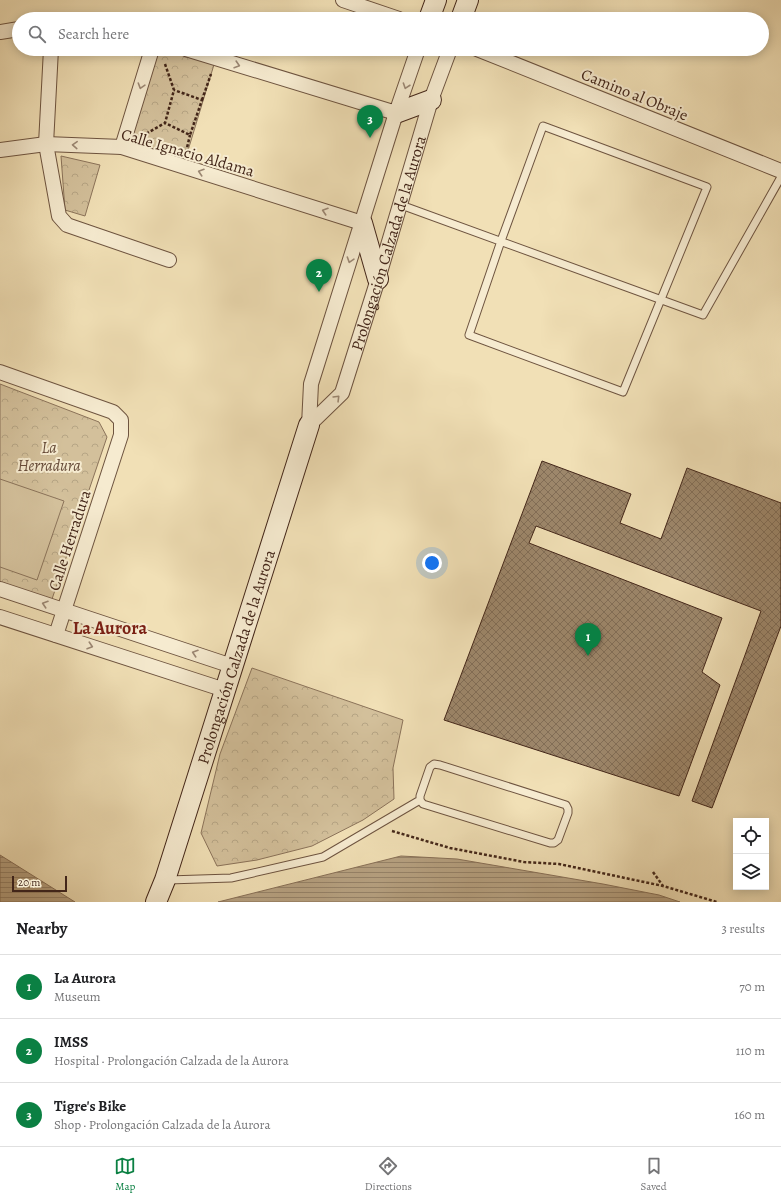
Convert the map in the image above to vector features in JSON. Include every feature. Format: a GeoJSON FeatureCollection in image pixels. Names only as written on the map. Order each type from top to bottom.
{"type":"FeatureCollection","features":[{"type":"Feature","properties":{"kind":"main road"},"geometry":{"type":"LineString","coordinates":[[432,12],[436,0]]}},
{"type":"Feature","properties":{"kind":"main road"},"geometry":{"type":"LineString","coordinates":[[451,12],[455,0]]}},
{"type":"Feature","properties":{"kind":"main road"},"geometry":{"type":"LineString","coordinates":[[464,12],[468,0]]}},
{"type":"Feature","properties":{"kind":"main road"},"geometry":{"type":"LineString","coordinates":[[396,113],[431,100]]}},
{"type":"Feature","properties":{"kind":"main road"},"geometry":{"type":"LineString","coordinates":[[362,223],[378,279]]}},
{"type":"Feature","properties":{"kind":"main road","name":"Prolongación Calzada de la Aurora"},"geometry":{"type":"LineString","coordinates":[[161,890],[309,425]]}},
{"type":"Feature","properties":{"kind":"street"},"geometry":{"type":"LineString","coordinates":[[343,0],[378,12]]}},
{"type":"Feature","properties":{"kind":"street"},"geometry":{"type":"LineString","coordinates":[[0,32],[12,30]]}},
{"type":"Feature","properties":{"kind":"street"},"geometry":{"type":"LineString","coordinates":[[51,56],[46,144],[59,216],[67,225],[169,260]]}},
{"type":"Feature","properties":{"kind":"street"},"geometry":{"type":"LineString","coordinates":[[122,147],[150,56]]}},
{"type":"Feature","properties":{"kind":"street"},"geometry":{"type":"LineString","coordinates":[[209,56],[396,113]]}},
{"type":"Feature","properties":{"kind":"street","name":"Prolongación Calzada de la Aurora"},"geometry":{"type":"LineString","coordinates":[[309,425],[310,384],[416,56]]}},
{"type":"Feature","properties":{"kind":"street","name":"Prolongación Calzada de la Aurora"},"geometry":{"type":"LineString","coordinates":[[309,425],[342,393],[401,205],[431,100],[447,56]]}},
{"type":"Feature","properties":{"kind":"street","name":"Camino al Obraje"},"geometry":{"type":"LineString","coordinates":[[494,56],[781,171]]}},
{"type":"Feature","properties":{"kind":"street","name":"Calle Ignacio Aldama"},"geometry":{"type":"LineString","coordinates":[[0,150],[46,144],[122,147],[362,223]]}},
{"type":"Feature","properties":{"kind":"street","name":"Calle Herradura"},"geometry":{"type":"LineString","coordinates":[[0,372],[113,412],[121,420],[121,435],[56,635]]}},
{"type":"Feature","properties":{"kind":"street"},"geometry":{"type":"LineString","coordinates":[[0,589],[232,666]]}},
{"type":"Feature","properties":{"kind":"street"},"geometry":{"type":"LineString","coordinates":[[0,617],[225,690]]}},
{"type":"Feature","properties":{"kind":"lane"},"geometry":{"type":"LineString","coordinates":[[543,126],[707,187],[661,299],[623,392],[469,335],[501,241],[543,126]]}},
{"type":"Feature","properties":{"kind":"lane"},"geometry":{"type":"LineString","coordinates":[[401,205],[703,315],[781,177]]}},
{"type":"Feature","properties":{"kind":"lane"},"geometry":{"type":"LineString","coordinates":[[434,764],[440,764],[566,805],[568,813],[558,840],[550,844],[424,804],[420,800],[430,767],[434,764]]}},
{"type":"Feature","properties":{"kind":"lane"},"geometry":{"type":"LineString","coordinates":[[161,890],[231,878],[322,857],[420,800]]}},
{"type":"Feature","properties":{"kind":"path"},"geometry":{"type":"LineString","coordinates":[[164,63],[174,90],[165,123],[190,134],[216,58]]}},
{"type":"Feature","properties":{"kind":"path"},"geometry":{"type":"LineString","coordinates":[[174,90],[202,100]]}},
{"type":"Feature","properties":{"kind":"path"},"geometry":{"type":"LineString","coordinates":[[375,826],[450,848],[524,862],[559,864],[663,886],[717,902]]}},
{"type":"Feature","properties":{"kind":"path"},"geometry":{"type":"LineString","coordinates":[[653,872],[663,886]]}},
{"type":"Feature","properties":{"kind":"green space"},"geometry":{"type":"Polygon","coordinates":[[[150,56],[209,56],[216,58],[183,167],[122,147],[150,56]]]}},
{"type":"Feature","properties":{"kind":"green space"},"geometry":{"type":"Polygon","coordinates":[[[61,156],[100,165],[85,216],[65,210],[61,156]]]}},
{"type":"Feature","properties":{"kind":"green space","name":"La Herradura"},"geometry":{"type":"Polygon","coordinates":[[[0,384],[99,422],[107,437],[51,602],[0,584],[0,384]]]}},
{"type":"Feature","properties":{"kind":"green space"},"geometry":{"type":"Polygon","coordinates":[[[0,479],[64,501],[37,580],[0,567],[0,479]]]}},
{"type":"Feature","properties":{"kind":"green space"},"geometry":{"type":"Polygon","coordinates":[[[252,668],[403,720],[393,768],[394,799],[363,820],[312,846],[257,860],[217,866],[201,833],[220,754],[252,668]]]}},
{"type":"Feature","properties":{"kind":"shaded area"},"geometry":{"type":"Polygon","coordinates":[[[0,855],[75,902],[0,902],[0,855]]]}},
{"type":"Feature","properties":{"kind":"shaded area"},"geometry":{"type":"Polygon","coordinates":[[[401,856],[457,859],[603,884],[659,895],[680,902],[218,902],[401,856]]]}},
{"type":"Feature","properties":{"kind":"building"},"geometry":{"type":"Polygon","coordinates":[[[542,461],[631,494],[620,523],[661,539],[687,468],[781,503],[781,626],[712,808],[692,801],[761,611],[536,526],[529,543],[722,618],[702,672],[720,685],[679,796],[444,720],[542,461]]]}},
{"type":"Feature","properties":{"kind":"place","name":"Tigre's Bike"},"geometry":{"type":"Point","coordinates":[370,138]}},
{"type":"Feature","properties":{"kind":"place","name":"IMSS"},"geometry":{"type":"Point","coordinates":[319,292]}},
{"type":"Feature","properties":{"kind":"place","name":"La Aurora"},"geometry":{"type":"Point","coordinates":[588,656]}},
{"type":"Feature","properties":{"kind":"district","name":"La Aurora"},"geometry":{"type":"Point","coordinates":[110,628]}}]}
